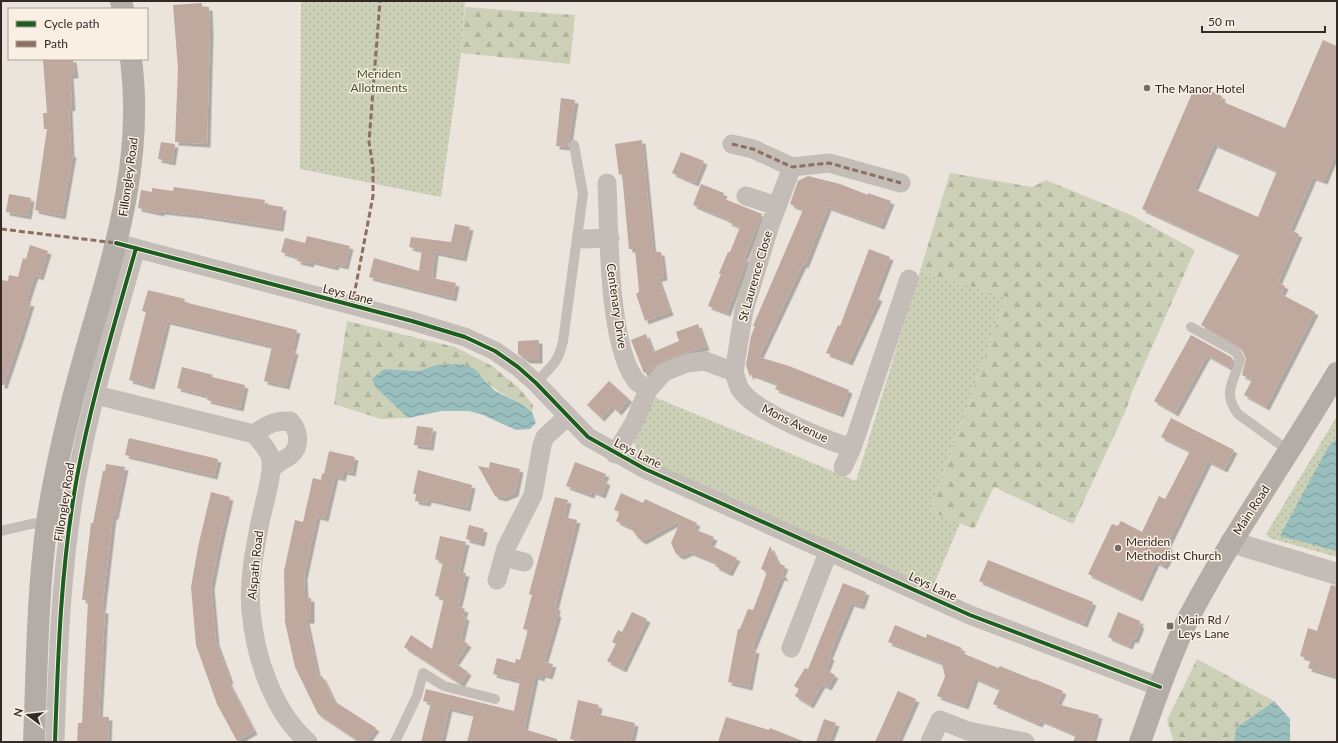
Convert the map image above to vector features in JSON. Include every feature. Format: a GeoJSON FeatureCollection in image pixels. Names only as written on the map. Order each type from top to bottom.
{"type":"FeatureCollection","features":[{"type":"Feature","properties":{"kind":"main road","name":"Fillongley Road"},"geometry":{"type":"LineString","coordinates":[[34,742],[37,651],[47,522],[70,410],[126,246],[126,203],[135,126],[131,60]]}},
{"type":"Feature","properties":{"kind":"main road","name":"Main Road"},"geometry":{"type":"LineString","coordinates":[[1140,742],[1160,687],[1188,619],[1231,542],[1337,373]]}},
{"type":"Feature","properties":{"kind":"street"},"geometry":{"type":"LineString","coordinates":[[732,144],[753,148],[792,167],[829,163],[900,183]]}},
{"type":"Feature","properties":{"kind":"street","name":"St Laurence Close"},"geometry":{"type":"LineString","coordinates":[[734,372],[744,310],[777,206],[792,167]]}},
{"type":"Feature","properties":{"kind":"street","name":"Centenary Drive"},"geometry":{"type":"LineString","coordinates":[[607,183],[613,291],[620,342],[628,368],[635,380],[648,390]]}},
{"type":"Feature","properties":{"kind":"street"},"geometry":{"type":"LineString","coordinates":[[746,196],[777,206]]}},
{"type":"Feature","properties":{"kind":"street"},"geometry":{"type":"LineString","coordinates":[[583,239],[610,238]]}},
{"type":"Feature","properties":{"kind":"street","name":"Leys Lane"},"geometry":{"type":"LineString","coordinates":[[126,246],[186,263],[412,321],[464,337],[495,351],[536,382],[567,417],[588,437],[615,454],[734,510],[829,550],[970,615],[1160,687]]}},
{"type":"Feature","properties":{"kind":"street","name":"Fillongley Road"},"geometry":{"type":"LineString","coordinates":[[55,742],[65,556],[77,476],[96,395],[126,246]]}},
{"type":"Feature","properties":{"kind":"street"},"geometry":{"type":"LineString","coordinates":[[843,467],[852,448],[909,279]]}},
{"type":"Feature","properties":{"kind":"street"},"geometry":{"type":"LineString","coordinates":[[615,454],[634,423],[648,390],[664,372],[687,362],[705,361],[734,372]]}},
{"type":"Feature","properties":{"kind":"street","name":"Mons Avenue"},"geometry":{"type":"LineString","coordinates":[[734,372],[741,390],[758,405],[784,420],[830,441],[852,448]]}},
{"type":"Feature","properties":{"kind":"street"},"geometry":{"type":"LineString","coordinates":[[96,395],[254,434],[266,424],[279,420],[290,421],[296,427],[298,436],[296,447],[292,454],[277,462],[271,470]]}},
{"type":"Feature","properties":{"kind":"street"},"geometry":{"type":"LineString","coordinates":[[497,580],[506,548],[533,495],[545,437],[567,417]]}},
{"type":"Feature","properties":{"kind":"street","name":"Alspath Road"},"geometry":{"type":"LineString","coordinates":[[254,434],[271,456],[271,470],[260,521],[251,581],[251,611],[258,648],[268,680],[283,712],[308,742]]}},
{"type":"Feature","properties":{"kind":"street"},"geometry":{"type":"LineString","coordinates":[[1231,542],[1337,574]]}},
{"type":"Feature","properties":{"kind":"street"},"geometry":{"type":"LineString","coordinates":[[791,648],[829,550]]}},
{"type":"Feature","properties":{"kind":"street"},"geometry":{"type":"LineString","coordinates":[[504,557],[524,562]]}},
{"type":"Feature","properties":{"kind":"street"},"geometry":{"type":"LineString","coordinates":[[930,742],[940,720],[968,732],[1025,742]]}},
{"type":"Feature","properties":{"kind":"lane"},"geometry":{"type":"LineString","coordinates":[[536,382],[548,369],[554,365],[560,355],[563,342],[583,194],[574,145]]}},
{"type":"Feature","properties":{"kind":"lane"},"geometry":{"type":"LineString","coordinates":[[1191,327],[1236,352],[1240,360],[1229,393],[1232,406],[1238,414],[1289,451]]}},
{"type":"Feature","properties":{"kind":"lane"},"geometry":{"type":"LineString","coordinates":[[1,531],[47,522]]}},
{"type":"Feature","properties":{"kind":"lane"},"geometry":{"type":"LineString","coordinates":[[395,742],[417,696],[423,673],[444,686],[495,699]]}},
{"type":"Feature","properties":{"kind":"green space","name":"Meriden Allotments"},"geometry":{"type":"Polygon","coordinates":[[[301,1],[465,1],[461,53],[441,197],[300,169],[301,1]]]}},
{"type":"Feature","properties":{"kind":"green space"},"geometry":{"type":"Polygon","coordinates":[[[465,7],[575,15],[570,64],[461,53],[465,7]]]}},
{"type":"Feature","properties":{"kind":"green space"},"geometry":{"type":"Polygon","coordinates":[[[950,173],[1032,187],[1046,180],[1131,215],[1195,250],[1132,392],[1126,410],[1073,524],[994,487],[974,529],[930,511],[1006,297],[920,271],[950,173]]]}},
{"type":"Feature","properties":{"kind":"green space"},"geometry":{"type":"Polygon","coordinates":[[[920,271],[1006,297],[930,511],[960,523],[932,589],[645,459],[638,454],[633,440],[652,396],[856,481],[920,271]]]}},
{"type":"Feature","properties":{"kind":"green space"},"geometry":{"type":"Polygon","coordinates":[[[347,321],[455,347],[492,366],[519,388],[533,405],[532,412],[487,383],[475,369],[436,365],[419,371],[384,369],[376,388],[408,418],[381,419],[334,404],[347,321]]]}},
{"type":"Feature","properties":{"kind":"green space"},"geometry":{"type":"Polygon","coordinates":[[[1337,416],[1337,557],[1269,538],[1266,534],[1337,416]]]}},
{"type":"Feature","properties":{"kind":"green space"},"geometry":{"type":"Polygon","coordinates":[[[1197,659],[1274,701],[1236,728],[1234,742],[1171,742],[1173,739],[1167,720],[1197,659]]]}},
{"type":"Feature","properties":{"kind":"water"},"geometry":{"type":"Polygon","coordinates":[[[462,364],[475,369],[495,391],[521,404],[532,412],[536,423],[530,429],[516,430],[483,415],[469,411],[442,411],[408,418],[376,388],[372,379],[384,369],[419,371],[436,365],[462,364]]]}},
{"type":"Feature","properties":{"kind":"water"},"geometry":{"type":"Polygon","coordinates":[[[1337,439],[1337,551],[1280,536],[1328,447],[1337,439]]]}},
{"type":"Feature","properties":{"kind":"water"},"geometry":{"type":"Polygon","coordinates":[[[1274,701],[1290,719],[1290,742],[1234,742],[1236,728],[1274,701]]]}},
{"type":"Feature","properties":{"kind":"building"},"geometry":{"type":"Polygon","coordinates":[[[202,3],[202,7],[209,7],[210,31],[207,144],[175,142],[178,69],[173,5],[202,3]]]}},
{"type":"Feature","properties":{"kind":"building"},"geometry":{"type":"Polygon","coordinates":[[[1323,40],[1337,46],[1337,150],[1324,181],[1313,177],[1290,230],[1299,234],[1278,282],[1285,286],[1281,294],[1315,312],[1266,407],[1244,395],[1252,380],[1242,375],[1246,358],[1241,348],[1201,325],[1240,254],[1142,209],[1193,91],[1202,94],[1204,88],[1222,96],[1221,101],[1285,128],[1323,40]],[[1214,144],[1194,189],[1258,217],[1277,171],[1214,144]]]}},
{"type":"Feature","properties":{"kind":"building"},"geometry":{"type":"Polygon","coordinates":[[[43,60],[73,60],[75,75],[70,75],[72,107],[69,108],[71,154],[73,154],[62,216],[35,210],[47,129],[44,129],[43,113],[47,113],[43,60]]]}},
{"type":"Feature","properties":{"kind":"building"},"geometry":{"type":"Polygon","coordinates":[[[561,98],[575,100],[568,147],[556,146],[561,98]]]}},
{"type":"Feature","properties":{"kind":"building"},"geometry":{"type":"Polygon","coordinates":[[[642,140],[653,252],[661,252],[664,277],[658,278],[670,312],[645,321],[636,294],[639,292],[635,249],[629,249],[622,174],[619,175],[615,144],[642,140]]]}},
{"type":"Feature","properties":{"kind":"building"},"geometry":{"type":"Polygon","coordinates":[[[161,142],[175,144],[172,162],[158,159],[161,142]]]}},
{"type":"Feature","properties":{"kind":"building"},"geometry":{"type":"Polygon","coordinates":[[[681,152],[704,161],[695,183],[672,173],[681,152]]]}},
{"type":"Feature","properties":{"kind":"building"},"geometry":{"type":"Polygon","coordinates":[[[808,176],[840,184],[868,195],[868,193],[891,201],[881,226],[828,207],[805,265],[803,264],[759,357],[789,366],[849,390],[840,414],[775,389],[778,384],[751,374],[750,377],[746,365],[751,336],[755,326],[753,326],[803,210],[790,204],[798,181],[808,176]]]}},
{"type":"Feature","properties":{"kind":"building"},"geometry":{"type":"Polygon","coordinates":[[[701,184],[724,193],[722,198],[762,214],[744,258],[747,259],[727,313],[708,306],[721,274],[719,273],[728,252],[730,252],[740,227],[728,222],[729,220],[693,205],[701,184]]]}},
{"type":"Feature","properties":{"kind":"building"},"geometry":{"type":"Polygon","coordinates":[[[174,187],[265,200],[264,204],[283,207],[280,228],[198,215],[161,211],[161,213],[138,208],[141,190],[152,192],[152,188],[173,191],[174,187]]]}},
{"type":"Feature","properties":{"kind":"building"},"geometry":{"type":"Polygon","coordinates":[[[9,194],[31,198],[28,216],[6,212],[9,194]]]}},
{"type":"Feature","properties":{"kind":"building"},"geometry":{"type":"Polygon","coordinates":[[[455,224],[470,227],[463,258],[435,252],[432,278],[456,283],[453,298],[369,277],[374,258],[419,271],[422,250],[409,247],[411,237],[451,242],[455,224]]]}},
{"type":"Feature","properties":{"kind":"building"},"geometry":{"type":"Polygon","coordinates":[[[307,236],[350,246],[345,266],[336,264],[335,267],[311,261],[310,264],[297,261],[298,257],[281,252],[285,238],[305,243],[307,236]]]}},
{"type":"Feature","properties":{"kind":"building"},"geometry":{"type":"Polygon","coordinates":[[[30,245],[48,251],[40,277],[35,275],[26,302],[31,303],[4,385],[1,385],[1,280],[8,281],[9,275],[18,277],[23,258],[26,259],[30,245]]]}},
{"type":"Feature","properties":{"kind":"building"},"geometry":{"type":"Polygon","coordinates":[[[869,249],[890,257],[875,296],[879,298],[849,362],[826,353],[838,325],[840,326],[869,249]]]}},
{"type":"Feature","properties":{"kind":"building"},"geometry":{"type":"Polygon","coordinates":[[[148,290],[185,299],[184,302],[297,330],[292,350],[295,351],[286,386],[264,381],[272,346],[167,321],[151,386],[129,380],[146,312],[142,311],[148,290]]]}},
{"type":"Feature","properties":{"kind":"building"},"geometry":{"type":"Polygon","coordinates":[[[698,324],[706,347],[683,353],[660,362],[651,370],[644,373],[631,340],[646,334],[653,352],[679,341],[676,332],[698,324]]]}},
{"type":"Feature","properties":{"kind":"building"},"geometry":{"type":"Polygon","coordinates":[[[1191,335],[1231,357],[1233,360],[1230,368],[1207,355],[1175,413],[1154,401],[1191,335]]]}},
{"type":"Feature","properties":{"kind":"building"},"geometry":{"type":"Polygon","coordinates":[[[539,340],[539,360],[527,360],[518,354],[518,341],[539,340]]]}},
{"type":"Feature","properties":{"kind":"building"},"geometry":{"type":"Polygon","coordinates":[[[182,367],[213,375],[212,377],[245,385],[240,408],[207,400],[208,396],[177,388],[182,367]]]}},
{"type":"Feature","properties":{"kind":"building"},"geometry":{"type":"Polygon","coordinates":[[[609,381],[629,399],[618,412],[612,406],[601,418],[587,405],[609,381]]]}},
{"type":"Feature","properties":{"kind":"building"},"geometry":{"type":"Polygon","coordinates":[[[1171,418],[1234,450],[1224,469],[1208,461],[1166,547],[1173,550],[1164,566],[1156,562],[1139,598],[1088,574],[1112,524],[1118,526],[1121,521],[1142,532],[1159,496],[1165,499],[1172,486],[1190,451],[1161,437],[1171,418]]]}},
{"type":"Feature","properties":{"kind":"building"},"geometry":{"type":"Polygon","coordinates":[[[417,426],[433,428],[430,447],[414,445],[417,426]]]}},
{"type":"Feature","properties":{"kind":"building"},"geometry":{"type":"Polygon","coordinates":[[[129,438],[218,459],[214,476],[125,455],[129,438]]]}},
{"type":"Feature","properties":{"kind":"building"},"geometry":{"type":"Polygon","coordinates":[[[329,451],[355,457],[352,473],[344,471],[342,478],[335,476],[325,518],[317,516],[304,576],[305,598],[311,598],[311,620],[306,620],[318,677],[322,676],[334,701],[376,728],[366,742],[360,742],[318,714],[295,667],[285,622],[284,571],[295,520],[303,522],[313,478],[321,480],[322,473],[324,474],[329,451]]]}},
{"type":"Feature","properties":{"kind":"building"},"geometry":{"type":"Polygon","coordinates":[[[490,462],[520,469],[515,493],[503,498],[495,496],[478,466],[489,468],[490,462]]]}},
{"type":"Feature","properties":{"kind":"building"},"geometry":{"type":"Polygon","coordinates":[[[575,462],[606,474],[603,480],[607,482],[602,495],[592,491],[591,495],[566,486],[575,462]]]}},
{"type":"Feature","properties":{"kind":"building"},"geometry":{"type":"Polygon","coordinates":[[[106,464],[125,467],[115,516],[113,516],[102,610],[105,610],[99,717],[109,717],[108,741],[77,742],[78,723],[82,723],[88,600],[82,600],[91,523],[93,523],[103,471],[105,471],[106,464]]]}},
{"type":"Feature","properties":{"kind":"building"},"geometry":{"type":"Polygon","coordinates":[[[418,470],[472,485],[467,508],[428,499],[427,503],[415,501],[416,494],[413,494],[418,470]]]}},
{"type":"Feature","properties":{"kind":"building"},"geometry":{"type":"Polygon","coordinates":[[[211,492],[230,497],[211,586],[216,642],[230,680],[228,681],[254,731],[237,741],[217,704],[196,645],[191,587],[198,547],[211,492]]]}},
{"type":"Feature","properties":{"kind":"building"},"geometry":{"type":"Polygon","coordinates":[[[621,493],[643,503],[645,499],[697,523],[694,529],[714,537],[710,545],[737,558],[729,573],[715,566],[717,563],[690,552],[681,556],[676,554],[671,543],[681,520],[643,541],[638,538],[631,528],[616,521],[620,512],[614,510],[621,493]]]}},
{"type":"Feature","properties":{"kind":"building"},"geometry":{"type":"Polygon","coordinates":[[[555,497],[568,500],[564,517],[577,520],[555,607],[557,607],[556,613],[558,614],[544,662],[553,664],[549,676],[542,674],[541,678],[535,676],[524,729],[557,739],[557,742],[467,742],[474,714],[449,708],[441,742],[421,742],[431,703],[423,701],[426,689],[514,711],[520,681],[493,674],[497,658],[515,663],[516,659],[520,660],[528,630],[523,629],[532,595],[529,594],[555,497]]]}},
{"type":"Feature","properties":{"kind":"building"},"geometry":{"type":"Polygon","coordinates":[[[469,525],[484,529],[481,543],[466,539],[469,525]]]}},
{"type":"Feature","properties":{"kind":"building"},"geometry":{"type":"Polygon","coordinates":[[[440,536],[466,542],[459,572],[466,573],[458,607],[465,609],[463,616],[466,617],[461,639],[468,644],[455,663],[468,672],[461,684],[404,647],[411,635],[432,649],[444,598],[435,596],[443,562],[435,559],[440,536]]]}},
{"type":"Feature","properties":{"kind":"building"},"geometry":{"type":"Polygon","coordinates":[[[770,546],[778,563],[785,566],[782,573],[785,578],[781,577],[752,649],[756,650],[749,687],[728,682],[738,629],[740,629],[748,609],[753,610],[760,592],[767,572],[761,569],[770,546]]]}},
{"type":"Feature","properties":{"kind":"building"},"geometry":{"type":"Polygon","coordinates":[[[988,560],[1093,602],[1084,624],[979,581],[988,560]]]}},
{"type":"Feature","properties":{"kind":"building"},"geometry":{"type":"Polygon","coordinates":[[[843,583],[866,592],[861,606],[851,603],[829,656],[831,657],[826,670],[835,675],[828,687],[822,684],[810,705],[795,696],[799,689],[794,686],[805,668],[808,669],[843,583]]]}},
{"type":"Feature","properties":{"kind":"building"},"geometry":{"type":"Polygon","coordinates":[[[1331,585],[1337,586],[1337,677],[1308,668],[1311,659],[1300,656],[1308,628],[1317,631],[1331,585]]]}},
{"type":"Feature","properties":{"kind":"building"},"geometry":{"type":"Polygon","coordinates":[[[632,612],[647,619],[623,669],[607,661],[616,644],[612,642],[618,630],[622,632],[632,612]]]}},
{"type":"Feature","properties":{"kind":"building"},"geometry":{"type":"Polygon","coordinates":[[[1118,612],[1140,621],[1139,624],[1141,625],[1135,640],[1132,639],[1129,646],[1108,637],[1118,612]]]}},
{"type":"Feature","properties":{"kind":"building"},"geometry":{"type":"Polygon","coordinates":[[[895,625],[926,638],[927,634],[962,648],[960,652],[998,668],[1000,666],[1063,691],[1057,704],[1099,715],[1092,742],[1073,742],[1076,735],[1041,720],[1039,724],[993,704],[1000,689],[975,678],[965,706],[937,696],[945,677],[942,663],[888,642],[895,625]]]}},
{"type":"Feature","properties":{"kind":"building"},"geometry":{"type":"Polygon","coordinates":[[[898,691],[916,699],[897,742],[875,742],[898,691]]]}},
{"type":"Feature","properties":{"kind":"building"},"geometry":{"type":"Polygon","coordinates":[[[578,700],[599,705],[597,714],[635,723],[631,742],[586,742],[570,739],[578,700]]]}},
{"type":"Feature","properties":{"kind":"building"},"geometry":{"type":"Polygon","coordinates":[[[726,717],[769,730],[770,728],[805,742],[718,742],[726,717]]]}},
{"type":"Feature","properties":{"kind":"building"},"geometry":{"type":"Polygon","coordinates":[[[824,719],[836,723],[829,742],[816,742],[824,719]]]}},
{"type":"Feature","properties":{"kind":"marked path"},"geometry":{"type":"LineString","coordinates":[[352,306],[373,196],[373,167],[369,142],[380,1]]}},
{"type":"Feature","properties":{"kind":"marked path"},"geometry":{"type":"LineString","coordinates":[[732,144],[753,149],[792,167],[829,163],[901,183]]}},
{"type":"Feature","properties":{"kind":"marked path"},"geometry":{"type":"LineString","coordinates":[[1,229],[116,243]]}},
{"type":"Feature","properties":{"kind":"cycle path"},"geometry":{"type":"LineString","coordinates":[[116,243],[412,321],[465,337],[495,351],[518,367],[536,383],[588,437],[645,469],[970,615],[1160,687]]}},
{"type":"Feature","properties":{"kind":"cycle path"},"geometry":{"type":"LineString","coordinates":[[55,742],[61,609],[67,543],[77,477],[89,419],[136,248]]}},
{"type":"Feature","properties":{"kind":"place","name":"The Manor Hotel"},"geometry":{"type":"Point","coordinates":[1147,88]}},
{"type":"Feature","properties":{"kind":"place","name":"Meriden Methodist Church"},"geometry":{"type":"Point","coordinates":[1118,548]}},
{"type":"Feature","properties":{"kind":"place","name":"Main Rd / Leys Lane"},"geometry":{"type":"Point","coordinates":[1170,626]}}]}
